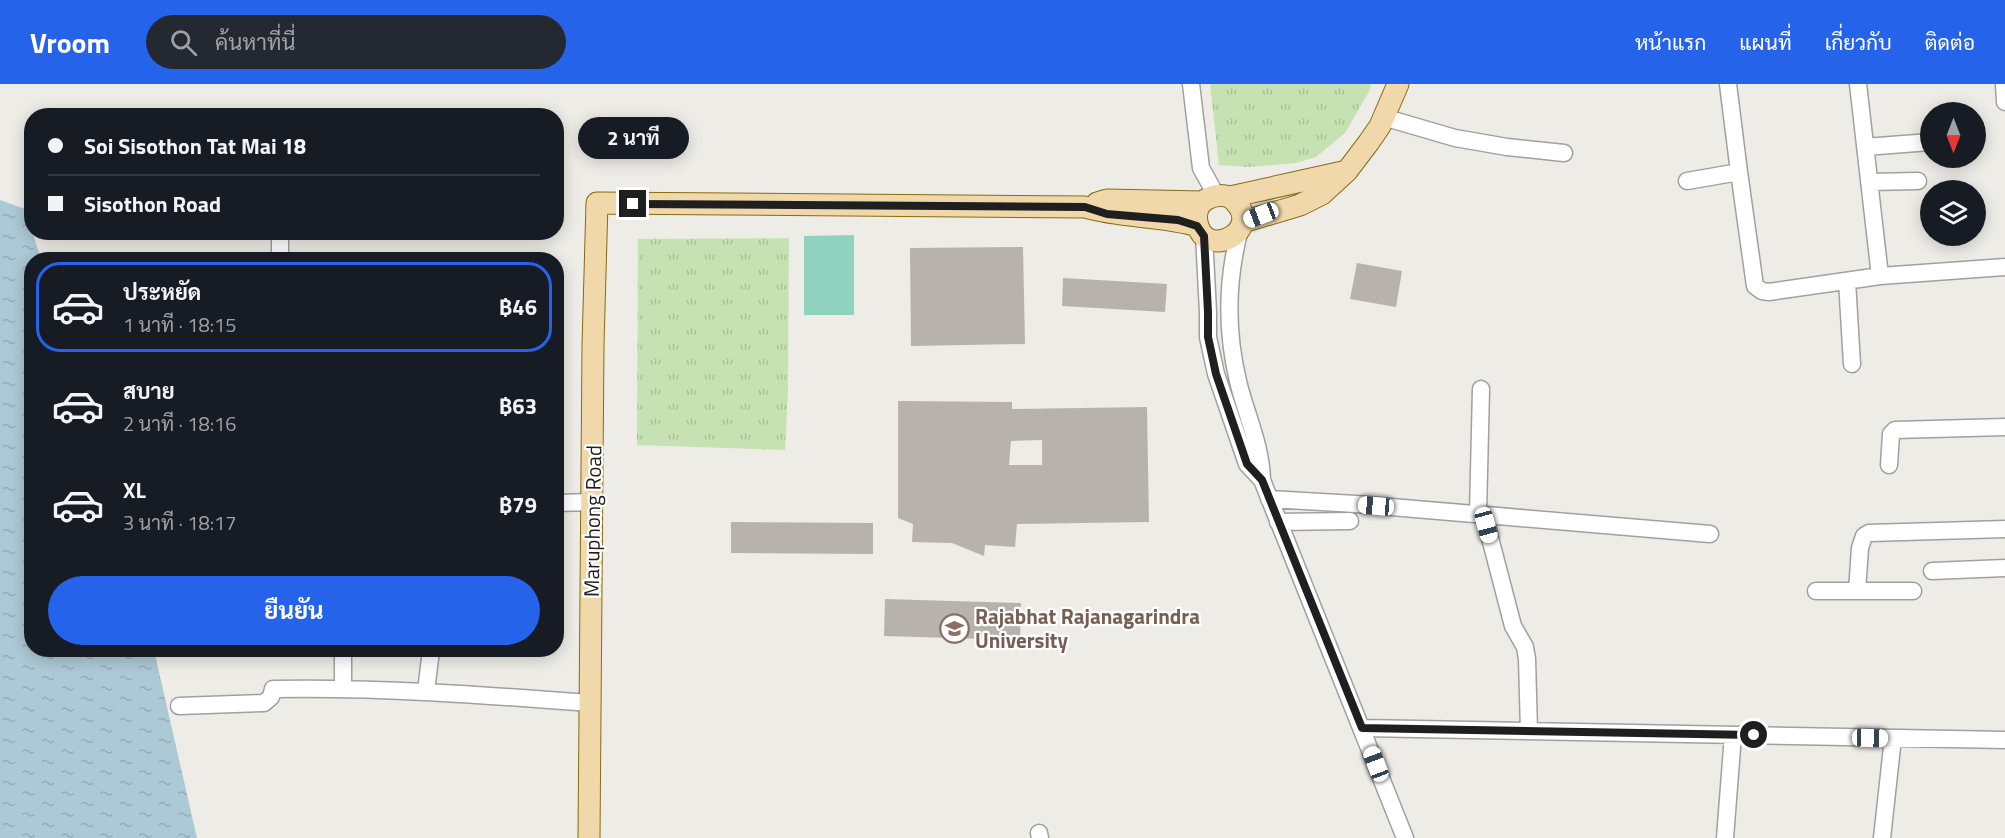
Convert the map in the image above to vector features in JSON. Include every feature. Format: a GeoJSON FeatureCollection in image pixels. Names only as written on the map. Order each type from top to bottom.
{"type":"FeatureCollection","features":[{"type":"Feature","properties":{"kind":"main road"},"geometry":{"type":"LineString","coordinates":[[1241,225],[1300,205],[1322,194],[1347,171],[1380,126],[1398,84]]}},
{"type":"Feature","properties":{"kind":"main road"},"geometry":{"type":"LineString","coordinates":[[1085,207],[1107,200],[1216,198],[1347,171]]}},
{"type":"Feature","properties":{"kind":"main road"},"geometry":{"type":"LineString","coordinates":[[1085,207],[1107,214],[1178,220],[1201,231],[1211,240],[1228,240],[1235,236],[1241,225],[1240,208],[1216,198]]}},
{"type":"Feature","properties":{"kind":"main road"},"geometry":{"type":"LineString","coordinates":[[1201,231],[1198,209],[1216,198]]}},
{"type":"Feature","properties":{"kind":"main road","name":"Maruphong Road"},"geometry":{"type":"LineString","coordinates":[[589,838],[597,203],[1085,207]]}},
{"type":"Feature","properties":{"kind":"street"},"geometry":{"type":"LineString","coordinates":[[1191,84],[1202,168],[1216,198]]}},
{"type":"Feature","properties":{"kind":"street"},"geometry":{"type":"LineString","coordinates":[[1728,84],[1755,286],[1762,291],[1769,292],[1880,276],[2005,267]]}},
{"type":"Feature","properties":{"kind":"street"},"geometry":{"type":"LineString","coordinates":[[1858,84],[1880,276]]}},
{"type":"Feature","properties":{"kind":"street"},"geometry":{"type":"LineString","coordinates":[[2004,84],[2005,102]]}},
{"type":"Feature","properties":{"kind":"street"},"geometry":{"type":"LineString","coordinates":[[1383,117],[1455,138],[1507,147],[1564,153]]}},
{"type":"Feature","properties":{"kind":"street"},"geometry":{"type":"LineString","coordinates":[[1865,147],[1920,143]]}},
{"type":"Feature","properties":{"kind":"street"},"geometry":{"type":"LineString","coordinates":[[1687,181],[1739,172]]}},
{"type":"Feature","properties":{"kind":"street"},"geometry":{"type":"LineString","coordinates":[[1869,182],[1918,181]]}},
{"type":"Feature","properties":{"kind":"street"},"geometry":{"type":"LineString","coordinates":[[1241,225],[1233,255],[1230,286],[1231,333],[1238,380],[1261,458],[1262,480],[1405,838]]}},
{"type":"Feature","properties":{"kind":"street"},"geometry":{"type":"LineString","coordinates":[[1201,231],[1208,337],[1216,374],[1247,464],[1262,480]]}},
{"type":"Feature","properties":{"kind":"street"},"geometry":{"type":"LineString","coordinates":[[1848,281],[1852,364]]}},
{"type":"Feature","properties":{"kind":"street"},"geometry":{"type":"LineString","coordinates":[[1481,389],[1481,514],[1513,626],[1525,647],[1529,731]]}},
{"type":"Feature","properties":{"kind":"street"},"geometry":{"type":"LineString","coordinates":[[1889,465],[1891,434],[1895,430],[2005,427]]}},
{"type":"Feature","properties":{"kind":"street"},"geometry":{"type":"LineString","coordinates":[[1269,499],[1481,514],[1710,534]]}},
{"type":"Feature","properties":{"kind":"street"},"geometry":{"type":"LineString","coordinates":[[564,503],[592,502]]}},
{"type":"Feature","properties":{"kind":"street"},"geometry":{"type":"LineString","coordinates":[[1278,522],[1350,521]]}},
{"type":"Feature","properties":{"kind":"street"},"geometry":{"type":"LineString","coordinates":[[1857,591],[1861,540],[1869,533],[2005,529]]}},
{"type":"Feature","properties":{"kind":"street"},"geometry":{"type":"LineString","coordinates":[[1932,571],[2005,568]]}},
{"type":"Feature","properties":{"kind":"street"},"geometry":{"type":"LineString","coordinates":[[1816,591],[1912,591]]}},
{"type":"Feature","properties":{"kind":"street"},"geometry":{"type":"LineString","coordinates":[[343,657],[343,688]]}},
{"type":"Feature","properties":{"kind":"street"},"geometry":{"type":"LineString","coordinates":[[426,691],[430,657]]}},
{"type":"Feature","properties":{"kind":"street"},"geometry":{"type":"LineString","coordinates":[[178,706],[264,703],[271,697],[273,690],[343,688],[426,691],[590,703]]}},
{"type":"Feature","properties":{"kind":"street"},"geometry":{"type":"LineString","coordinates":[[1362,728],[2005,740]]}},
{"type":"Feature","properties":{"kind":"street"},"geometry":{"type":"LineString","coordinates":[[1725,838],[1733,735]]}},
{"type":"Feature","properties":{"kind":"street"},"geometry":{"type":"LineString","coordinates":[[1882,838],[1893,738]]}},
{"type":"Feature","properties":{"kind":"green space"},"geometry":{"type":"Polygon","coordinates":[[[1210,84],[1371,84],[1370,90],[1345,133],[1316,157],[1296,163],[1248,167],[1219,165],[1210,84]]]}},
{"type":"Feature","properties":{"kind":"green space"},"geometry":{"type":"Polygon","coordinates":[[[854,235],[854,315],[804,315],[804,236],[854,235]]]}},
{"type":"Feature","properties":{"kind":"green space"},"geometry":{"type":"Polygon","coordinates":[[[789,238],[788,389],[785,450],[637,445],[638,239],[789,238]]]}},
{"type":"Feature","properties":{"kind":"water"},"geometry":{"type":"Polygon","coordinates":[[[0,200],[24,209],[24,240],[35,240],[39,252],[24,252],[24,657],[156,657],[197,838],[0,838],[0,200]]]}},
{"type":"Feature","properties":{"kind":"building"},"geometry":{"type":"Polygon","coordinates":[[[1023,247],[1025,344],[911,346],[910,248],[1023,247]]]}},
{"type":"Feature","properties":{"kind":"building"},"geometry":{"type":"Polygon","coordinates":[[[1357,263],[1402,271],[1396,307],[1350,299],[1357,263]]]}},
{"type":"Feature","properties":{"kind":"building"},"geometry":{"type":"Polygon","coordinates":[[[1063,278],[1167,284],[1165,312],[1062,306],[1063,278]]]}},
{"type":"Feature","properties":{"kind":"building"},"geometry":{"type":"Polygon","coordinates":[[[898,401],[1012,402],[1012,409],[1147,407],[1149,522],[1017,524],[1015,547],[985,545],[984,556],[952,543],[912,542],[913,524],[898,518],[898,401]],[[1042,440],[1011,441],[1009,465],[1042,465],[1042,440]]]}},
{"type":"Feature","properties":{"kind":"building"},"geometry":{"type":"Polygon","coordinates":[[[731,522],[873,523],[873,554],[731,553],[731,522]]]}},
{"type":"Feature","properties":{"kind":"building"},"geometry":{"type":"Polygon","coordinates":[[[885,599],[1021,603],[1020,640],[884,636],[885,599]]]}},
{"type":"Feature","properties":{"kind":"place","name":"Rajabhat Rajanagarindra University"},"geometry":{"type":"Point","coordinates":[954,628]}},
{"type":"Feature","properties":{"kind":"route"},"geometry":{"type":"LineString","coordinates":[[633,204],[1085,207],[1107,214],[1178,220],[1197,226],[1204,236],[1208,337],[1231,424],[1247,464],[1262,480],[1362,728],[1754,735]]}}]}
